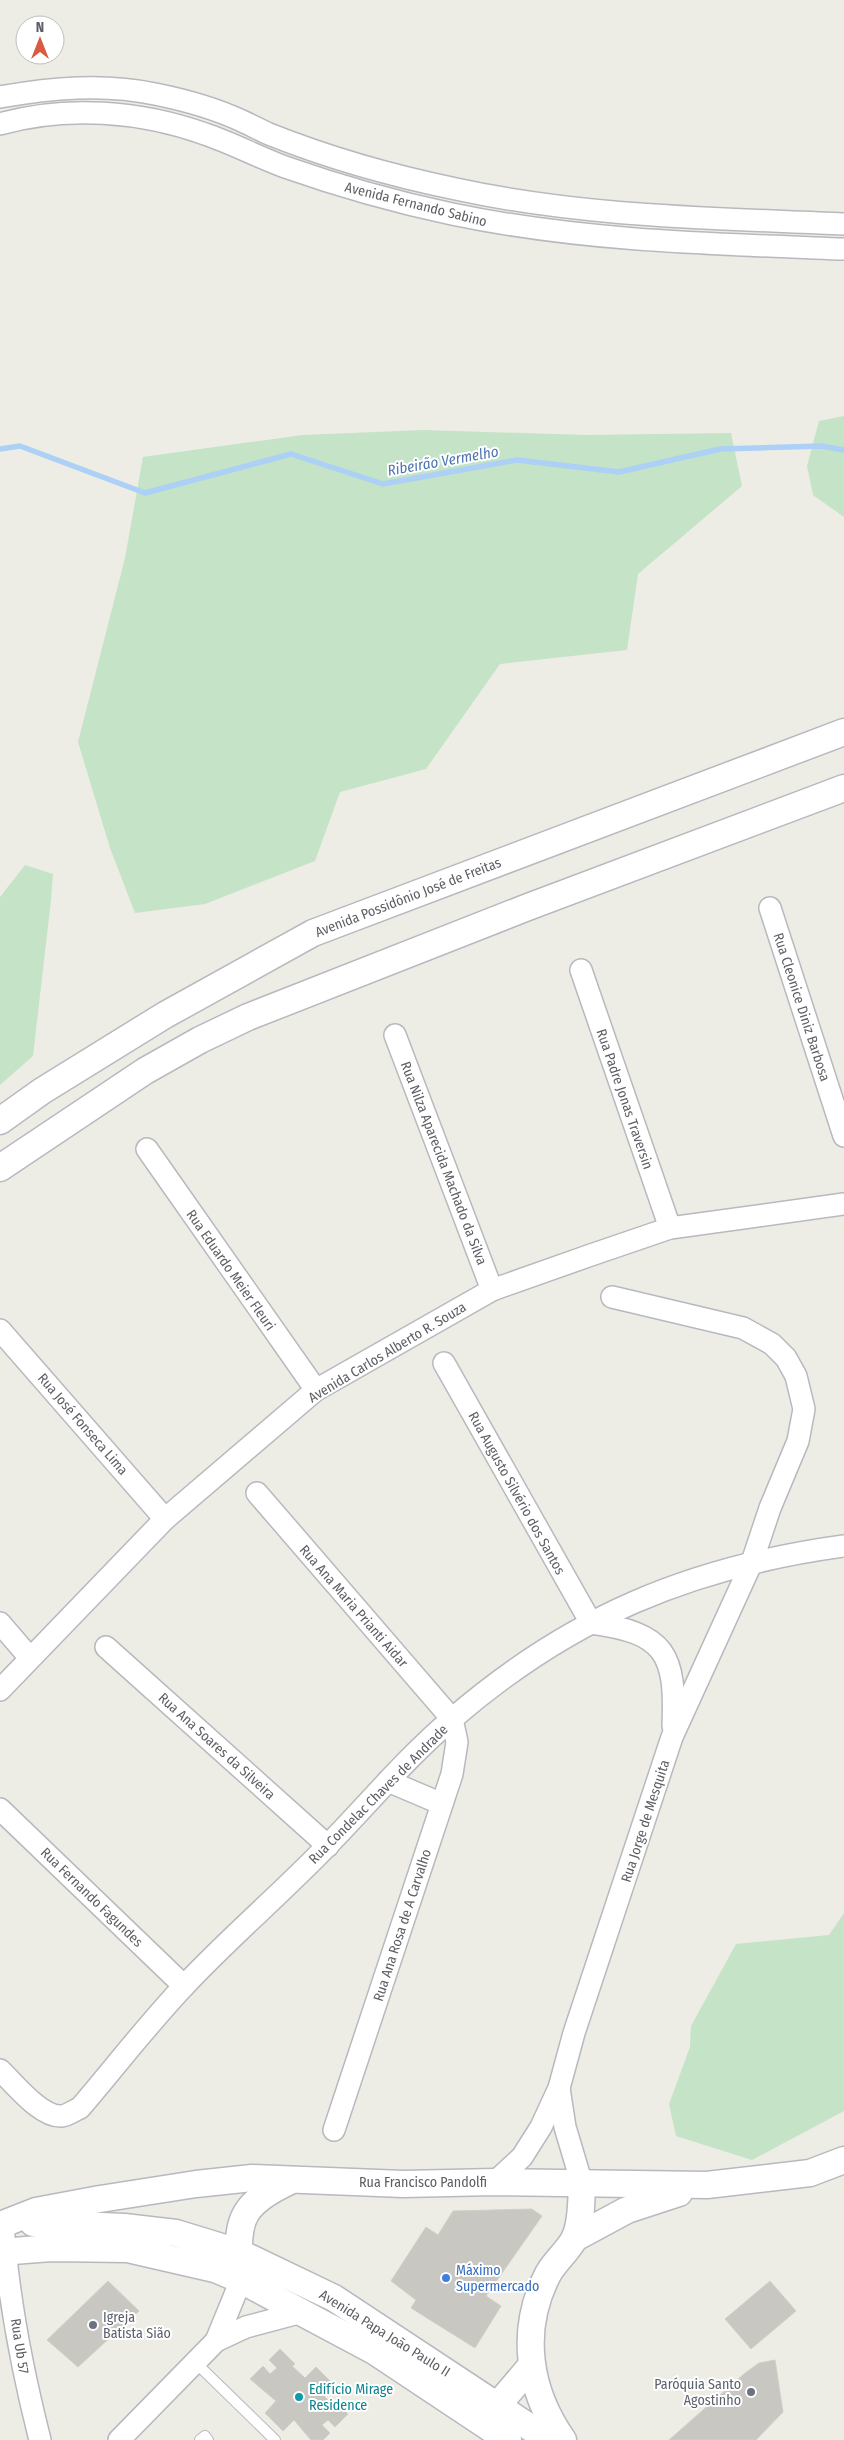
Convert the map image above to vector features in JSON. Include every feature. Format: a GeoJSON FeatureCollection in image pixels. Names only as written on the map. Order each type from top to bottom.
{"type":"FeatureCollection","features":[{"type":"Feature","properties":{"kind":"street","name":"Avenida Fernando Sabino"},"geometry":{"type":"LineString","coordinates":[[0,97],[61,88],[123,89],[153,93],[213,109],[267,133],[357,164],[403,177],[501,198],[619,213],[844,224]]}},
{"type":"Feature","properties":{"kind":"street","name":"Avenida Fernando Sabino"},"geometry":{"type":"LineString","coordinates":[[0,124],[62,114],[120,115],[149,119],[204,133],[257,157],[350,188],[451,214],[506,225],[617,238],[844,249]]}},
{"type":"Feature","properties":{"kind":"street","name":"Avenida Possidônio José de Freitas"},"geometry":{"type":"LineString","coordinates":[[0,1121],[42,1091],[165,1015],[313,933],[844,732]]}},
{"type":"Feature","properties":{"kind":"street"},"geometry":{"type":"LineString","coordinates":[[0,1168],[145,1072],[200,1040],[248,1017],[509,914],[844,788]]}},
{"type":"Feature","properties":{"kind":"street","name":"Rua Cleonice Diniz Barbosa"},"geometry":{"type":"LineString","coordinates":[[770,908],[844,1136]]}},
{"type":"Feature","properties":{"kind":"street","name":"Rua Padre Jonas Traversin"},"geometry":{"type":"LineString","coordinates":[[581,970],[670,1228]]}},
{"type":"Feature","properties":{"kind":"street","name":"Rua Nilza Aparecida Machado da Silva"},"geometry":{"type":"LineString","coordinates":[[395,1035],[492,1290]]}},
{"type":"Feature","properties":{"kind":"street","name":"Rua Eduardo Meier Fleuri"},"geometry":{"type":"LineString","coordinates":[[147,1149],[316,1390]]}},
{"type":"Feature","properties":{"kind":"street","name":"Avenida Carlos Alberto R. Souza"},"geometry":{"type":"LineString","coordinates":[[0,1690],[165,1519],[316,1390],[492,1290],[670,1228],[844,1204]]}},
{"type":"Feature","properties":{"kind":"street","name":"Rua Jorge de Mesquita"},"geometry":{"type":"LineString","coordinates":[[495,2182],[522,2157],[541,2127],[559,2088],[574,2033],[672,1737],[752,1562],[770,1508],[798,1441],[804,1409],[796,1376],[786,1358],[772,1344],[743,1328],[612,1297]]}},
{"type":"Feature","properties":{"kind":"street","name":"Rua José Fonseca Lima"},"geometry":{"type":"LineString","coordinates":[[0,1330],[165,1519]]}},
{"type":"Feature","properties":{"kind":"street","name":"Rua Augusto Silvério dos Santos"},"geometry":{"type":"LineString","coordinates":[[444,1362],[590,1623]]}},
{"type":"Feature","properties":{"kind":"street","name":"Rua Ana Maria Prianti Aidar"},"geometry":{"type":"LineString","coordinates":[[257,1493],[452,1719]]}},
{"type":"Feature","properties":{"kind":"street","name":"Rua Condelac Chaves de Andrade"},"geometry":{"type":"LineString","coordinates":[[0,2070],[36,2106],[50,2114],[63,2116],[80,2108],[184,1986],[328,1846],[388,1781],[452,1719],[524,1663],[590,1623],[672,1585],[752,1562],[844,1546]]}},
{"type":"Feature","properties":{"kind":"street"},"geometry":{"type":"LineString","coordinates":[[0,1623],[30,1658]]}},
{"type":"Feature","properties":{"kind":"street"},"geometry":{"type":"LineString","coordinates":[[590,1623],[610,1626],[643,1636],[657,1646],[668,1660],[674,1696],[672,1737]]}},
{"type":"Feature","properties":{"kind":"street","name":"Rua Ana Soares da Silveira"},"geometry":{"type":"LineString","coordinates":[[106,1647],[328,1846]]}},
{"type":"Feature","properties":{"kind":"street","name":"Rua Ana Rosa de A Carvalho"},"geometry":{"type":"LineString","coordinates":[[334,2130],[452,1774],[457,1742],[452,1719]]}},
{"type":"Feature","properties":{"kind":"street"},"geometry":{"type":"LineString","coordinates":[[388,1781],[442,1804]]}},
{"type":"Feature","properties":{"kind":"street","name":"Rua Fernando Fagundes"},"geometry":{"type":"LineString","coordinates":[[0,1809],[184,1986]]}},
{"type":"Feature","properties":{"kind":"street","name":"Rua Jorge de Mesquita"},"geometry":{"type":"LineString","coordinates":[[559,2088],[565,2127],[582,2184]]}},
{"type":"Feature","properties":{"kind":"street","name":"Rua Francisco Pandolfi"},"geometry":{"type":"LineString","coordinates":[[2,2224],[36,2212],[100,2198],[252,2178],[402,2184],[495,2182],[707,2185],[810,2173],[844,2160]]}},
{"type":"Feature","properties":{"kind":"street"},"geometry":{"type":"LineString","coordinates":[[216,2341],[241,2280],[238,2252],[239,2227],[250,2206],[265,2192],[290,2180]]}},
{"type":"Feature","properties":{"kind":"street"},"geometry":{"type":"LineString","coordinates":[[575,2238],[580,2213],[582,2184]]}},
{"type":"Feature","properties":{"kind":"street"},"geometry":{"type":"LineString","coordinates":[[564,2440],[540,2399],[530,2366],[535,2304],[548,2273],[575,2238],[627,2210],[657,2198],[707,2185]]}},
{"type":"Feature","properties":{"kind":"street","name":"Avenida Papa João Paulo II"},"geometry":{"type":"LineString","coordinates":[[2,2224],[55,2222],[176,2233],[238,2252],[334,2298],[490,2414],[508,2440]]}},
{"type":"Feature","properties":{"kind":"street","name":"Rua Ub 57"},"geometry":{"type":"LineString","coordinates":[[2,2224],[2,2251],[23,2370],[40,2440]]}},
{"type":"Feature","properties":{"kind":"street","name":"Avenida Papa João Paulo II"},"geometry":{"type":"LineString","coordinates":[[2,2251],[51,2248],[128,2249],[215,2268],[302,2312],[490,2414],[549,2440]]}},
{"type":"Feature","properties":{"kind":"street"},"geometry":{"type":"LineString","coordinates":[[119,2440],[216,2341],[246,2327],[302,2312]]}},
{"type":"Feature","properties":{"kind":"street"},"geometry":{"type":"LineString","coordinates":[[490,2414],[530,2366]]}},
{"type":"Feature","properties":{"kind":"lane"},"geometry":{"type":"LineString","coordinates":[[195,2362],[275,2440]]}},
{"type":"Feature","properties":{"kind":"lane"},"geometry":{"type":"LineString","coordinates":[[200,2440],[205,2436],[208,2440]]}},
{"type":"Feature","properties":{"kind":"green space"},"geometry":{"type":"Polygon","coordinates":[[[844,416],[844,517],[813,495],[807,466],[819,421],[844,416]]]}},
{"type":"Feature","properties":{"kind":"green space"},"geometry":{"type":"Polygon","coordinates":[[[424,430],[586,435],[731,433],[742,486],[638,574],[627,650],[500,664],[426,769],[340,792],[315,861],[205,904],[135,913],[110,848],[78,742],[125,558],[143,457],[302,435],[424,430]]]}},
{"type":"Feature","properties":{"kind":"green space"},"geometry":{"type":"Polygon","coordinates":[[[25,865],[53,874],[51,900],[33,1056],[0,1085],[0,897],[25,865]]]}},
{"type":"Feature","properties":{"kind":"green space"},"geometry":{"type":"Polygon","coordinates":[[[844,1913],[844,2111],[752,2160],[676,2136],[669,2104],[690,2047],[691,2026],[736,1944],[829,1935],[844,1913]]]}},
{"type":"Feature","properties":{"kind":"building","name":"Máximo Supermercado"},"geometry":{"type":"Polygon","coordinates":[[[532,2209],[542,2216],[486,2296],[501,2306],[475,2348],[411,2308],[416,2300],[391,2281],[426,2227],[438,2235],[453,2211],[532,2209]]]}},
{"type":"Feature","properties":{"kind":"building","name":"Igreja Batista Sião"},"geometry":{"type":"Polygon","coordinates":[[[108,2281],[139,2311],[78,2367],[47,2340],[108,2281]]]}},
{"type":"Feature","properties":{"kind":"building"},"geometry":{"type":"Polygon","coordinates":[[[770,2281],[796,2311],[751,2349],[725,2319],[770,2281]]]}},
{"type":"Feature","properties":{"kind":"building","name":"Edifício Mirage Residence"},"geometry":{"type":"Polygon","coordinates":[[[280,2349],[295,2364],[292,2366],[305,2378],[316,2367],[330,2381],[319,2391],[332,2404],[334,2401],[348,2414],[335,2427],[328,2420],[322,2425],[330,2433],[323,2440],[311,2440],[294,2420],[283,2431],[265,2413],[276,2401],[250,2379],[263,2366],[270,2374],[277,2368],[269,2360],[280,2349]]]}},
{"type":"Feature","properties":{"kind":"building","name":"Paróquia Santo Agostinho"},"geometry":{"type":"Polygon","coordinates":[[[775,2360],[783,2412],[756,2440],[669,2440],[745,2373],[759,2363],[775,2360]]]}},
{"type":"Feature","properties":{"kind":"waterway","name":"Ribeirão Vermelho"},"geometry":{"type":"LineString","coordinates":[[0,449],[20,446],[145,493],[291,454],[383,484],[517,460],[619,472],[720,449],[821,446],[844,450]]}},
{"type":"Feature","properties":{"kind":"place","name":"Máximo Supermercado"},"geometry":{"type":"Point","coordinates":[446,2278]}},
{"type":"Feature","properties":{"kind":"place","name":"Igreja Batista Sião"},"geometry":{"type":"Point","coordinates":[93,2325]}},
{"type":"Feature","properties":{"kind":"place","name":"Paróquia Santo Agostinho"},"geometry":{"type":"Point","coordinates":[751,2392]}},
{"type":"Feature","properties":{"kind":"place","name":"Edifício Mirage Residence"},"geometry":{"type":"Point","coordinates":[299,2397]}}]}
